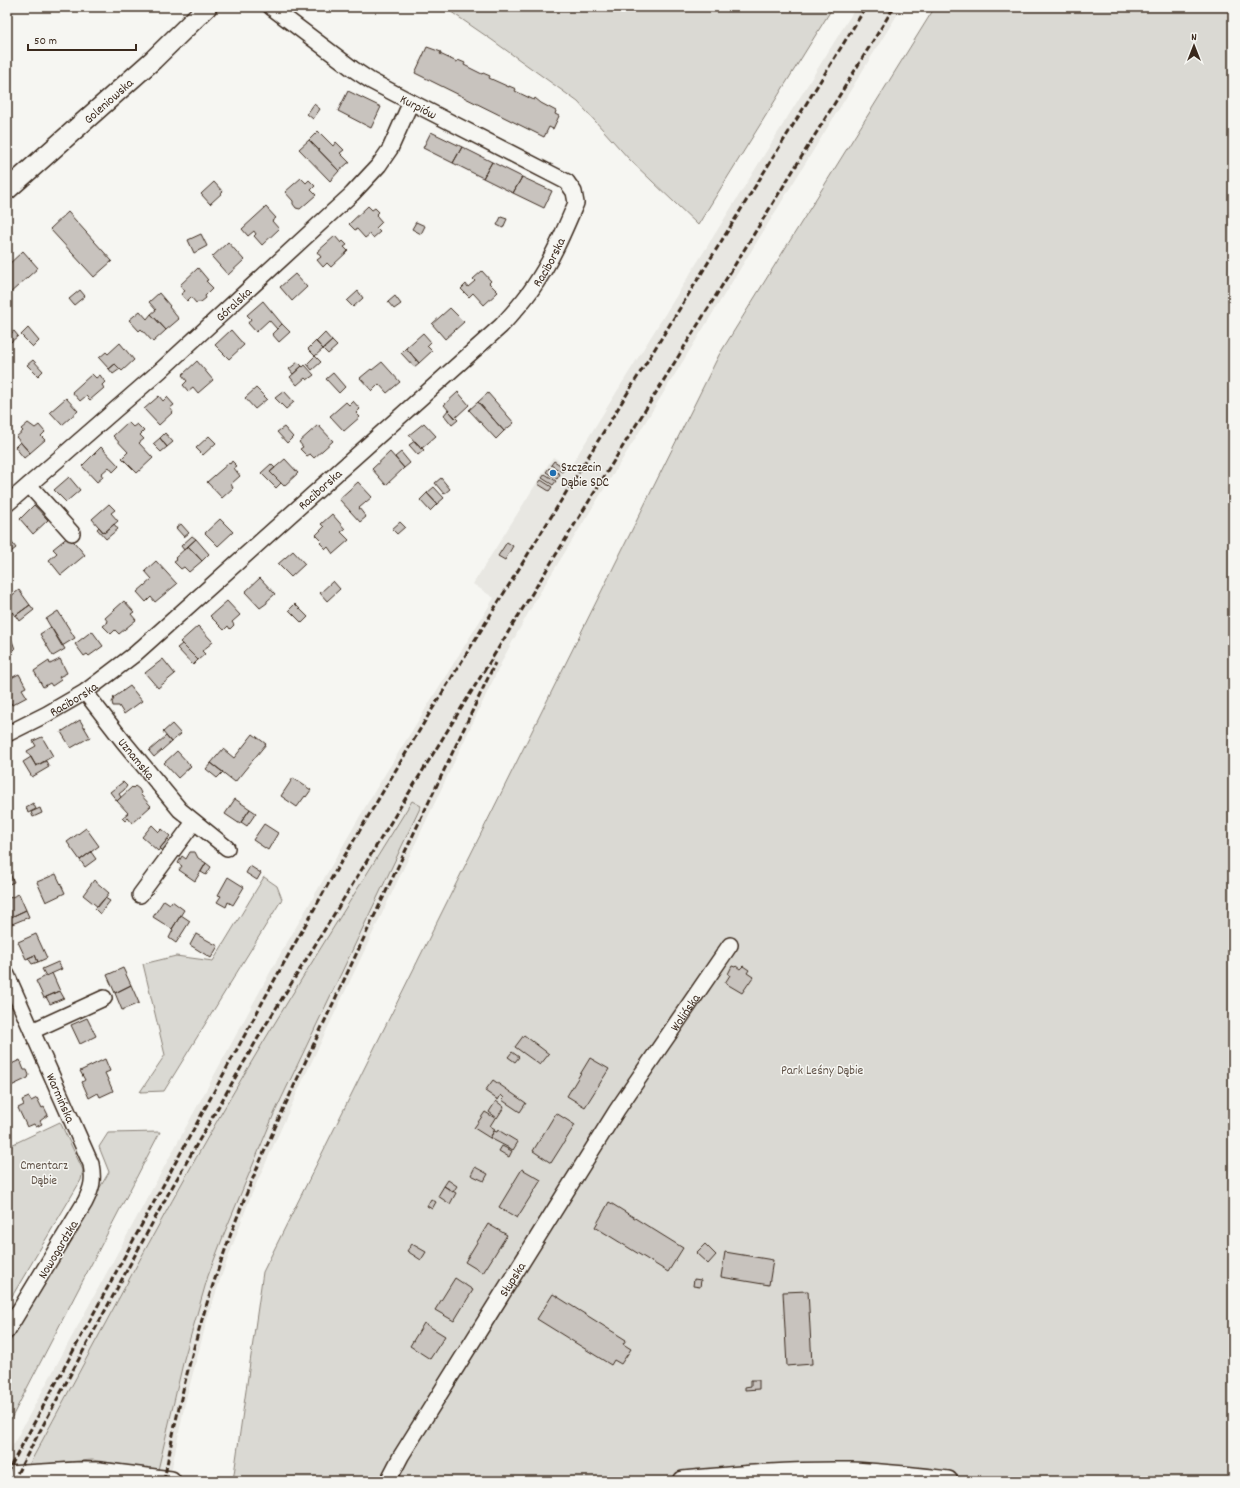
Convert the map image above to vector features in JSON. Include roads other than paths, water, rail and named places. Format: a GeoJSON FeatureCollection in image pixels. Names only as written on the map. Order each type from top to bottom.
{"type":"FeatureCollection","features":[{"type":"Feature","properties":{"kind":"street","name":"Goleniowska"},"geometry":{"type":"LineString","coordinates":[[7,190],[153,60],[207,7]]}},
{"type":"Feature","properties":{"kind":"street","name":"Kurpiów"},"geometry":{"type":"LineString","coordinates":[[271,7],[371,81],[555,175],[567,182],[574,192]]}},
{"type":"Feature","properties":{"kind":"street","name":"Góralska"},"geometry":{"type":"LineString","coordinates":[[7,504],[160,370],[356,189],[379,165],[390,149],[411,102]]}},
{"type":"Feature","properties":{"kind":"street","name":"Raciborska"},"geometry":{"type":"LineString","coordinates":[[7,734],[48,714],[85,692],[135,654],[501,326],[519,306],[547,265],[576,203],[574,192]]}},
{"type":"Feature","properties":{"kind":"street"},"geometry":{"type":"LineString","coordinates":[[29,485],[72,533]]}},
{"type":"Feature","properties":{"kind":"street","name":"Uznamska"},"geometry":{"type":"LineString","coordinates":[[85,692],[180,810],[227,848]]}},
{"type":"Feature","properties":{"kind":"street"},"geometry":{"type":"LineString","coordinates":[[140,895],[194,822]]}},
{"type":"Feature","properties":{"kind":"street","name":"Wolińska"},"geometry":{"type":"LineString","coordinates":[[638,1079],[730,945]]}},
{"type":"Feature","properties":{"kind":"street","name":"Warmińska"},"geometry":{"type":"LineString","coordinates":[[7,975],[91,1164]]}},
{"type":"Feature","properties":{"kind":"street"},"geometry":{"type":"LineString","coordinates":[[32,1031],[104,998]]}},
{"type":"Feature","properties":{"kind":"street","name":"Słupska"},"geometry":{"type":"LineString","coordinates":[[388,1481],[401,1456],[566,1191],[638,1079]]}},
{"type":"Feature","properties":{"kind":"street","name":"Nowogardzka"},"geometry":{"type":"LineString","coordinates":[[7,1331],[91,1191],[94,1176],[91,1164]]}},
{"type":"Feature","properties":{"kind":"street"},"geometry":{"type":"LineString","coordinates":[[7,1476],[99,1472],[171,1481]]}},
{"type":"Feature","properties":{"kind":"street"},"geometry":{"type":"LineString","coordinates":[[683,1481],[813,1472],[850,1472],[896,1475],[948,1481]]}},
{"type":"Feature","properties":{"kind":"railway"},"geometry":{"type":"LineString","coordinates":[[7,1473],[280,970],[335,872],[428,716],[866,7]]}},
{"type":"Feature","properties":{"kind":"railway"},"geometry":{"type":"LineString","coordinates":[[13,1481],[167,1196],[262,1031],[894,7]]}},
{"type":"Feature","properties":{"kind":"railway"},"geometry":{"type":"LineString","coordinates":[[164,1481],[175,1423],[205,1309],[224,1253],[251,1183],[296,1081],[495,663]]}},
{"type":"Feature","properties":{"kind":"place","name":"Szczecin Dąbie SDC"},"geometry":{"type":"Point","coordinates":[553,473]}},
{"type":"Feature","properties":{"kind":"park label","name":"Park Leśny Dąbie"},"geometry":{"type":"Point","coordinates":[822,1069]}},
{"type":"Feature","properties":{"kind":"park label","name":"Cmentarz Dąbie"},"geometry":{"type":"Point","coordinates":[44,1172]}}]}
